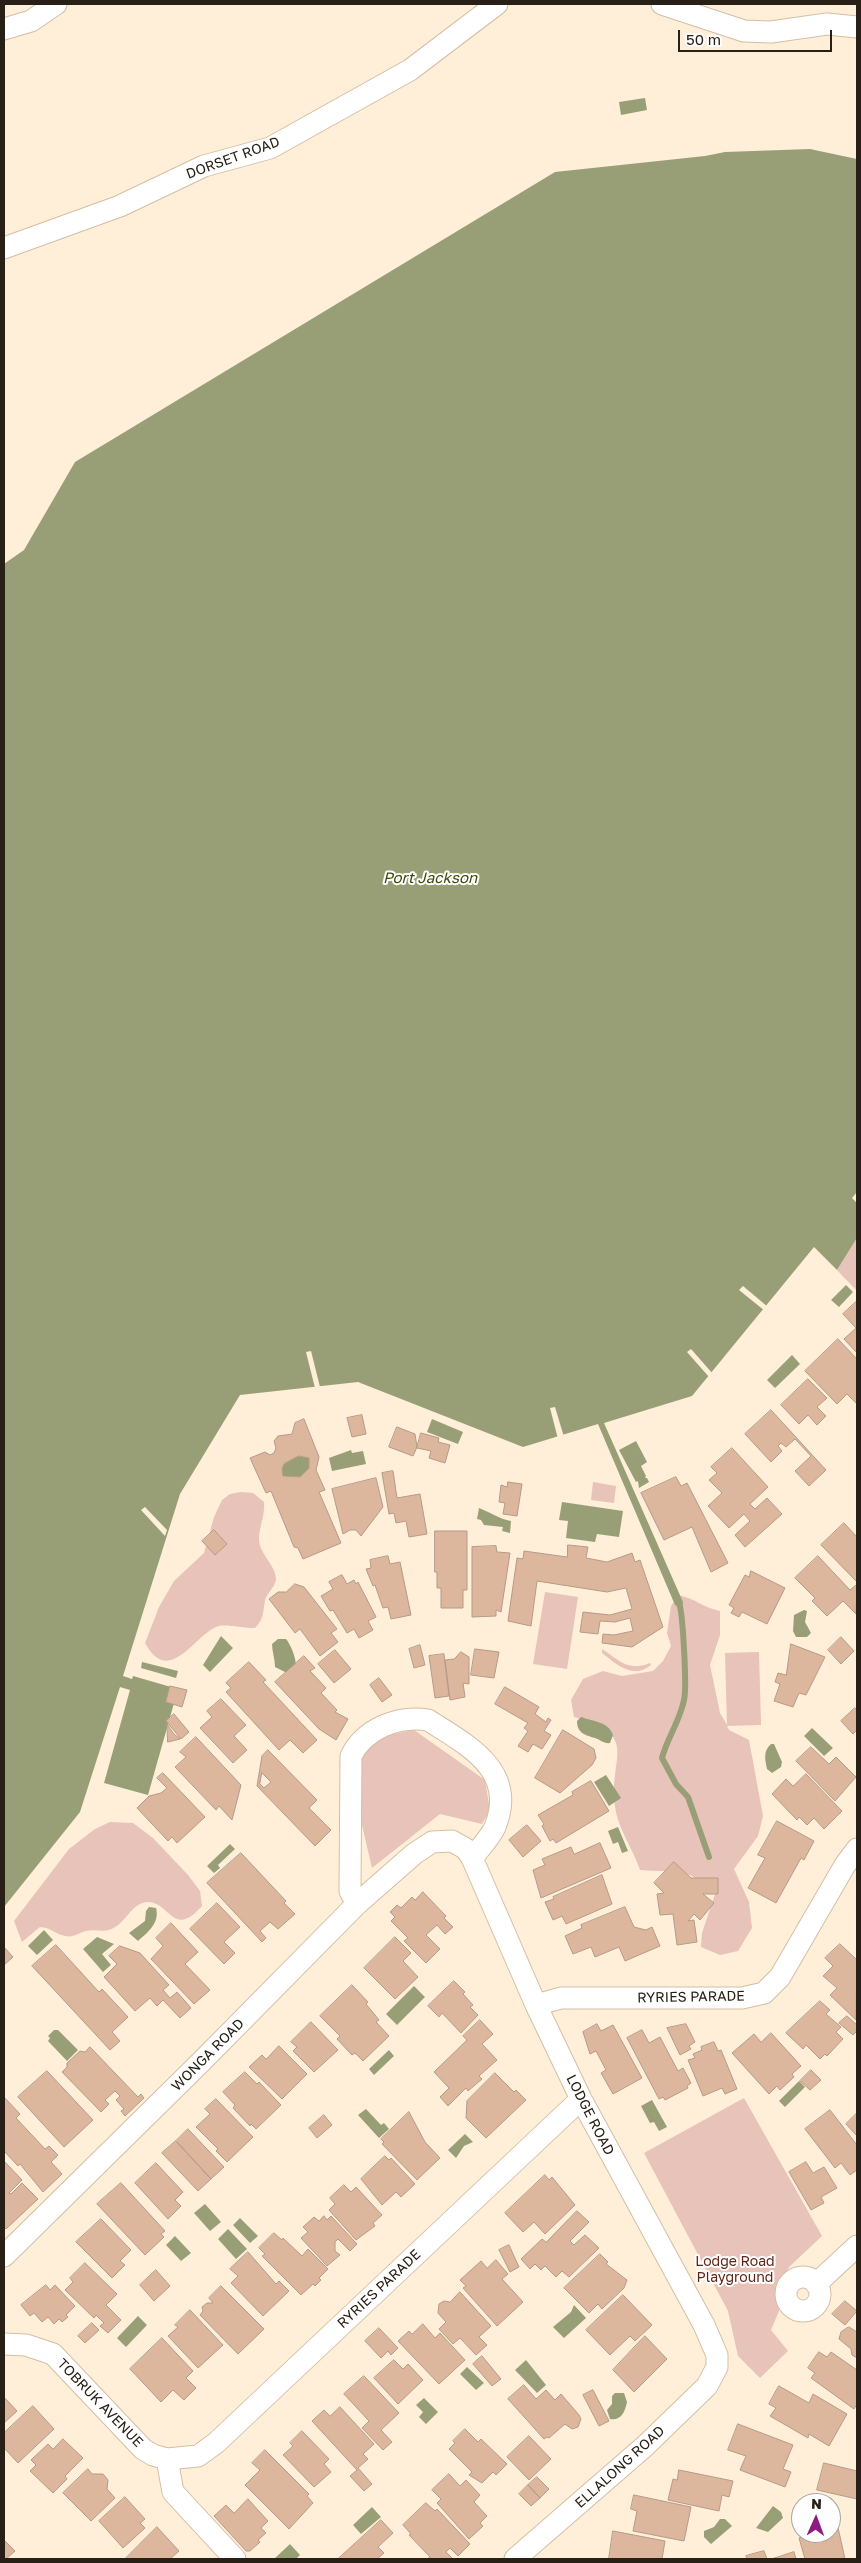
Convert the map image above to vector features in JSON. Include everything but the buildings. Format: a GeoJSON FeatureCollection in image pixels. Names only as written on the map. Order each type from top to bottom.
{"type":"FeatureCollection","features":[{"type":"Feature","properties":{"kind":"street"},"geometry":{"type":"LineString","coordinates":[[4,29],[31,21],[56,4]]}},
{"type":"Feature","properties":{"kind":"street","name":"DORSET ROAD"},"geometry":{"type":"LineString","coordinates":[[4,248],[120,206],[204,166],[270,148],[410,70],[497,4]]}},
{"type":"Feature","properties":{"kind":"street"},"geometry":{"type":"LineString","coordinates":[[662,4],[744,31],[771,32],[826,24],[857,27]]}},
{"type":"Feature","properties":{"kind":"street"},"geometry":{"type":"LineString","coordinates":[[357,1904],[350,1891],[351,1756],[356,1745],[368,1734],[382,1726],[418,1718],[428,1720],[475,1751],[497,1776],[500,1789],[500,1812],[495,1828],[472,1858]]}},
{"type":"Feature","properties":{"kind":"street","name":"LODGE ROAD"},"geometry":{"type":"LineString","coordinates":[[414,1854],[432,1842],[452,1841],[466,1849],[472,1858],[536,2005],[580,2099],[704,2325],[717,2355],[717,2367]]}},
{"type":"Feature","properties":{"kind":"street","name":"RYRIES PARADE"},"geometry":{"type":"LineString","coordinates":[[536,2005],[561,1998],[742,1998],[764,1992],[780,1977],[845,1865],[857,1849]]}},
{"type":"Feature","properties":{"kind":"street","name":"WONGA ROAD"},"geometry":{"type":"LineString","coordinates":[[4,2256],[202,2062],[357,1904],[414,1854]]}},
{"type":"Feature","properties":{"kind":"street","name":"RYRIES PARADE"},"geometry":{"type":"LineString","coordinates":[[167,2459],[198,2456],[216,2443],[580,2099]]}},
{"type":"Feature","properties":{"kind":"street"},"geometry":{"type":"LineString","coordinates":[[816,2284],[857,2246]]}},
{"type":"Feature","properties":{"kind":"street","name":"TOBRUK AVENUE"},"geometry":{"type":"LineString","coordinates":[[4,2344],[26,2345],[53,2354],[143,2449],[167,2459]]}},
{"type":"Feature","properties":{"kind":"street","name":"ELLALONG ROAD"},"geometry":{"type":"LineString","coordinates":[[515,2559],[646,2446],[707,2386],[717,2367]]}},
{"type":"Feature","properties":{"kind":"street"},"geometry":{"type":"LineString","coordinates":[[167,2459],[173,2492],[235,2559]]}},
{"type":"Feature","properties":{"kind":"green space"},"geometry":{"type":"Polygon","coordinates":[[[857,1238],[857,1291],[837,1270],[857,1238]]]}},
{"type":"Feature","properties":{"kind":"green space"},"geometry":{"type":"Polygon","coordinates":[[[593,1482],[616,1486],[614,1503],[591,1500],[593,1482]]]}},
{"type":"Feature","properties":{"kind":"green space"},"geometry":{"type":"Polygon","coordinates":[[[241,1492],[253,1493],[264,1502],[259,1543],[273,1569],[276,1580],[265,1600],[262,1618],[255,1628],[216,1627],[181,1655],[172,1660],[163,1660],[154,1655],[145,1643],[159,1607],[174,1581],[204,1553],[214,1517],[222,1500],[230,1494],[241,1492]]]}},
{"type":"Feature","properties":{"kind":"green space"},"geometry":{"type":"Polygon","coordinates":[[[545,1592],[578,1597],[567,1669],[533,1664],[545,1592]]]}},
{"type":"Feature","properties":{"kind":"green space"},"geometry":{"type":"Polygon","coordinates":[[[678,1595],[720,1611],[720,1635],[710,1665],[720,1713],[727,1725],[725,1653],[759,1652],[761,1725],[727,1726],[729,1730],[749,1740],[763,1816],[758,1836],[734,1869],[749,1902],[752,1928],[738,1951],[720,1955],[701,1947],[702,1933],[716,1891],[688,1875],[640,1870],[622,1831],[615,1806],[614,1789],[617,1750],[615,1740],[608,1732],[595,1724],[574,1717],[571,1700],[583,1679],[603,1671],[622,1676],[653,1671],[663,1661],[671,1646],[667,1633],[671,1606],[678,1595]]]}},
{"type":"Feature","properties":{"kind":"green space"},"geometry":{"type":"Polygon","coordinates":[[[602,1649],[624,1664],[636,1666],[650,1663],[651,1665],[638,1671],[631,1671],[613,1662],[602,1653],[602,1649]]]}},
{"type":"Feature","properties":{"kind":"green space"},"geometry":{"type":"Polygon","coordinates":[[[414,1730],[485,1780],[490,1810],[482,1824],[440,1814],[372,1868],[359,1812],[362,1754],[383,1736],[414,1730]]]}},
{"type":"Feature","properties":{"kind":"green space"},"geometry":{"type":"Polygon","coordinates":[[[110,1822],[133,1823],[153,1838],[188,1875],[200,1891],[202,1906],[192,1915],[184,1919],[178,1919],[162,1907],[148,1902],[142,1903],[120,1924],[109,1930],[89,1930],[68,1936],[40,1927],[22,1942],[14,1921],[69,1849],[95,1829],[110,1822]]]}},
{"type":"Feature","properties":{"kind":"green space","name":"Lodge Road Playground"},"geometry":{"type":"Polygon","coordinates":[[[744,2098],[822,2236],[790,2266],[776,2289],[779,2311],[771,2330],[788,2351],[760,2378],[738,2356],[728,2311],[644,2153],[744,2098]]]}},
{"type":"Feature","properties":{"kind":"water"},"geometry":{"type":"Polygon","coordinates":[[[645,98],[647,110],[621,115],[619,102],[645,98]]]}},
{"type":"Feature","properties":{"kind":"water","name":"Port Jackson"},"geometry":{"type":"Polygon","coordinates":[[[810,149],[857,159],[857,1192],[852,1198],[857,1203],[857,1238],[837,1270],[814,1247],[692,1396],[604,1423],[683,1602],[682,1609],[675,1605],[598,1424],[523,1447],[358,1382],[240,1395],[180,1494],[123,1676],[132,1679],[133,1676],[178,1689],[148,1795],[104,1783],[130,1690],[120,1687],[80,1812],[4,1907],[4,564],[24,550],[75,462],[555,172],[705,156],[725,152],[810,149]]]}},
{"type":"Feature","properties":{"kind":"water"},"geometry":{"type":"Polygon","coordinates":[[[846,1285],[853,1292],[839,1307],[831,1300],[846,1285]]]}},
{"type":"Feature","properties":{"kind":"water"},"geometry":{"type":"Polygon","coordinates":[[[792,1355],[800,1364],[775,1388],[767,1380],[792,1355]]]}},
{"type":"Feature","properties":{"kind":"water"},"geometry":{"type":"Polygon","coordinates":[[[432,1419],[463,1432],[458,1444],[427,1432],[432,1419]]]}},
{"type":"Feature","properties":{"kind":"water"},"geometry":{"type":"Polygon","coordinates":[[[636,1441],[647,1462],[641,1466],[646,1476],[645,1478],[649,1482],[639,1488],[638,1481],[636,1482],[619,1450],[636,1441]]]}},
{"type":"Feature","properties":{"kind":"water"},"geometry":{"type":"Polygon","coordinates":[[[351,1450],[352,1453],[363,1451],[366,1464],[332,1471],[329,1458],[351,1450]]]}},
{"type":"Feature","properties":{"kind":"water"},"geometry":{"type":"Polygon","coordinates":[[[299,1456],[309,1458],[309,1468],[300,1477],[283,1476],[283,1465],[299,1456]]]}},
{"type":"Feature","properties":{"kind":"water"},"geometry":{"type":"Polygon","coordinates":[[[562,1502],[623,1511],[619,1537],[597,1534],[595,1542],[566,1538],[568,1521],[559,1520],[562,1502]]]}},
{"type":"Feature","properties":{"kind":"water"},"geometry":{"type":"Polygon","coordinates":[[[479,1508],[502,1519],[511,1521],[510,1533],[502,1531],[503,1527],[484,1525],[481,1520],[477,1519],[479,1508]]]}},
{"type":"Feature","properties":{"kind":"water"},"geometry":{"type":"Polygon","coordinates":[[[804,1610],[807,1611],[805,1622],[811,1633],[807,1637],[796,1637],[793,1631],[794,1615],[804,1610]]]}},
{"type":"Feature","properties":{"kind":"water"},"geometry":{"type":"Polygon","coordinates":[[[221,1636],[233,1648],[210,1672],[203,1665],[221,1636]]]}},
{"type":"Feature","properties":{"kind":"water"},"geometry":{"type":"Polygon","coordinates":[[[278,1639],[286,1639],[294,1656],[296,1666],[287,1673],[275,1667],[272,1644],[278,1639]]]}},
{"type":"Feature","properties":{"kind":"water"},"geometry":{"type":"Polygon","coordinates":[[[142,1662],[178,1671],[176,1678],[141,1668],[142,1662]]]}},
{"type":"Feature","properties":{"kind":"water"},"geometry":{"type":"Polygon","coordinates":[[[581,1717],[608,1727],[613,1735],[610,1743],[582,1733],[577,1725],[577,1721],[581,1717]]]}},
{"type":"Feature","properties":{"kind":"water"},"geometry":{"type":"Polygon","coordinates":[[[812,1728],[833,1748],[824,1756],[804,1736],[812,1728]]]}},
{"type":"Feature","properties":{"kind":"water"},"geometry":{"type":"Polygon","coordinates":[[[771,1744],[774,1744],[782,1762],[781,1767],[772,1773],[767,1769],[765,1759],[767,1749],[771,1744]]]}},
{"type":"Feature","properties":{"kind":"water"},"geometry":{"type":"Polygon","coordinates":[[[606,1775],[621,1798],[609,1806],[594,1782],[606,1775]]]}},
{"type":"Feature","properties":{"kind":"water"},"geometry":{"type":"Polygon","coordinates":[[[618,1827],[628,1851],[622,1853],[618,1842],[613,1844],[608,1831],[618,1827]]]}},
{"type":"Feature","properties":{"kind":"water"},"geometry":{"type":"Polygon","coordinates":[[[230,1844],[235,1849],[218,1865],[220,1868],[214,1873],[207,1866],[230,1844]]]}},
{"type":"Feature","properties":{"kind":"water"},"geometry":{"type":"Polygon","coordinates":[[[149,1907],[156,1908],[155,1923],[138,1941],[129,1933],[145,1921],[146,1911],[149,1907]]]}},
{"type":"Feature","properties":{"kind":"water"},"geometry":{"type":"Polygon","coordinates":[[[44,1930],[53,1940],[37,1955],[28,1946],[44,1930]]]}},
{"type":"Feature","properties":{"kind":"water"},"geometry":{"type":"Polygon","coordinates":[[[97,1937],[114,1944],[102,1954],[111,1965],[103,1972],[83,1949],[97,1937]]]}},
{"type":"Feature","properties":{"kind":"water"},"geometry":{"type":"Polygon","coordinates":[[[414,1986],[425,1997],[397,2025],[386,2014],[414,1986]]]}},
{"type":"Feature","properties":{"kind":"water"},"geometry":{"type":"Polygon","coordinates":[[[54,2030],[58,2030],[78,2050],[67,2061],[48,2041],[50,2038],[48,2036],[54,2030]]]}},
{"type":"Feature","properties":{"kind":"water"},"geometry":{"type":"Polygon","coordinates":[[[389,2050],[394,2056],[374,2075],[369,2069],[389,2050]]]}},
{"type":"Feature","properties":{"kind":"water"},"geometry":{"type":"Polygon","coordinates":[[[799,2081],[805,2087],[785,2107],[779,2101],[799,2081]]]}},
{"type":"Feature","properties":{"kind":"water"},"geometry":{"type":"Polygon","coordinates":[[[652,2100],[667,2127],[659,2131],[654,2122],[650,2123],[641,2106],[652,2100]]]}},
{"type":"Feature","properties":{"kind":"water"},"geometry":{"type":"Polygon","coordinates":[[[366,2109],[381,2125],[384,2123],[389,2129],[379,2138],[358,2115],[366,2109]]]}},
{"type":"Feature","properties":{"kind":"water"},"geometry":{"type":"Polygon","coordinates":[[[465,2134],[473,2142],[464,2146],[456,2158],[448,2150],[465,2134]]]}},
{"type":"Feature","properties":{"kind":"water"},"geometry":{"type":"Polygon","coordinates":[[[205,2204],[221,2222],[210,2231],[194,2213],[205,2204]]]}},
{"type":"Feature","properties":{"kind":"water"},"geometry":{"type":"Polygon","coordinates":[[[240,2218],[258,2236],[250,2243],[233,2225],[240,2218]]]}},
{"type":"Feature","properties":{"kind":"water"},"geometry":{"type":"Polygon","coordinates":[[[228,2229],[247,2249],[236,2259],[218,2239],[228,2229]]]}},
{"type":"Feature","properties":{"kind":"water"},"geometry":{"type":"Polygon","coordinates":[[[175,2236],[191,2253],[181,2261],[166,2245],[175,2236]]]}},
{"type":"Feature","properties":{"kind":"water"},"geometry":{"type":"Polygon","coordinates":[[[574,2305],[586,2318],[564,2338],[553,2327],[571,2312],[574,2305]]]}},
{"type":"Feature","properties":{"kind":"water"},"geometry":{"type":"Polygon","coordinates":[[[138,2316],[147,2325],[126,2347],[117,2338],[138,2316]]]}},
{"type":"Feature","properties":{"kind":"water"},"geometry":{"type":"Polygon","coordinates":[[[526,2360],[546,2385],[537,2393],[515,2370],[526,2360]]]}},
{"type":"Feature","properties":{"kind":"water"},"geometry":{"type":"Polygon","coordinates":[[[467,2367],[484,2383],[476,2390],[460,2374],[467,2367]]]}},
{"type":"Feature","properties":{"kind":"water"},"geometry":{"type":"Polygon","coordinates":[[[615,2393],[624,2393],[627,2402],[620,2417],[610,2419],[607,2410],[612,2404],[612,2396],[615,2393]]]}},
{"type":"Feature","properties":{"kind":"water"},"geometry":{"type":"Polygon","coordinates":[[[424,2398],[438,2412],[426,2424],[419,2417],[423,2412],[416,2405],[424,2398]]]}},
{"type":"Feature","properties":{"kind":"water"},"geometry":{"type":"Polygon","coordinates":[[[773,2506],[781,2512],[783,2518],[768,2532],[756,2528],[773,2506]]]}},
{"type":"Feature","properties":{"kind":"water"},"geometry":{"type":"Polygon","coordinates":[[[372,2507],[381,2517],[361,2534],[353,2525],[372,2507]]]}},
{"type":"Feature","properties":{"kind":"water"},"geometry":{"type":"Polygon","coordinates":[[[720,2519],[725,2519],[732,2526],[711,2544],[704,2537],[704,2531],[714,2527],[720,2519]]]}},
{"type":"Feature","properties":{"kind":"water"},"geometry":{"type":"Polygon","coordinates":[[[290,2544],[300,2555],[296,2559],[274,2559],[290,2544]]]}},
{"type":"Feature","properties":{"kind":"pier"},"geometry":{"type":"Polygon","coordinates":[[[743,1286],[768,1307],[765,1311],[739,1290],[743,1286]]]}},
{"type":"Feature","properties":{"kind":"pier"},"geometry":{"type":"Polygon","coordinates":[[[691,1349],[713,1374],[709,1377],[687,1352],[691,1349]]]}},
{"type":"Feature","properties":{"kind":"pier"},"geometry":{"type":"Polygon","coordinates":[[[311,1351],[320,1387],[315,1388],[306,1352],[311,1351]]]}},
{"type":"Feature","properties":{"kind":"pier"},"geometry":{"type":"Polygon","coordinates":[[[555,1407],[564,1437],[558,1439],[550,1408],[555,1407]]]}},
{"type":"Feature","properties":{"kind":"pier"},"geometry":{"type":"Polygon","coordinates":[[[145,1507],[167,1530],[165,1536],[141,1510],[145,1507]]]}},
{"type":"Feature","properties":{"kind":"waterway"},"geometry":{"type":"LineString","coordinates":[[679,1603],[683,1635],[685,1693],[680,1715],[662,1758],[676,1784],[688,1797],[709,1857]]}}]}
